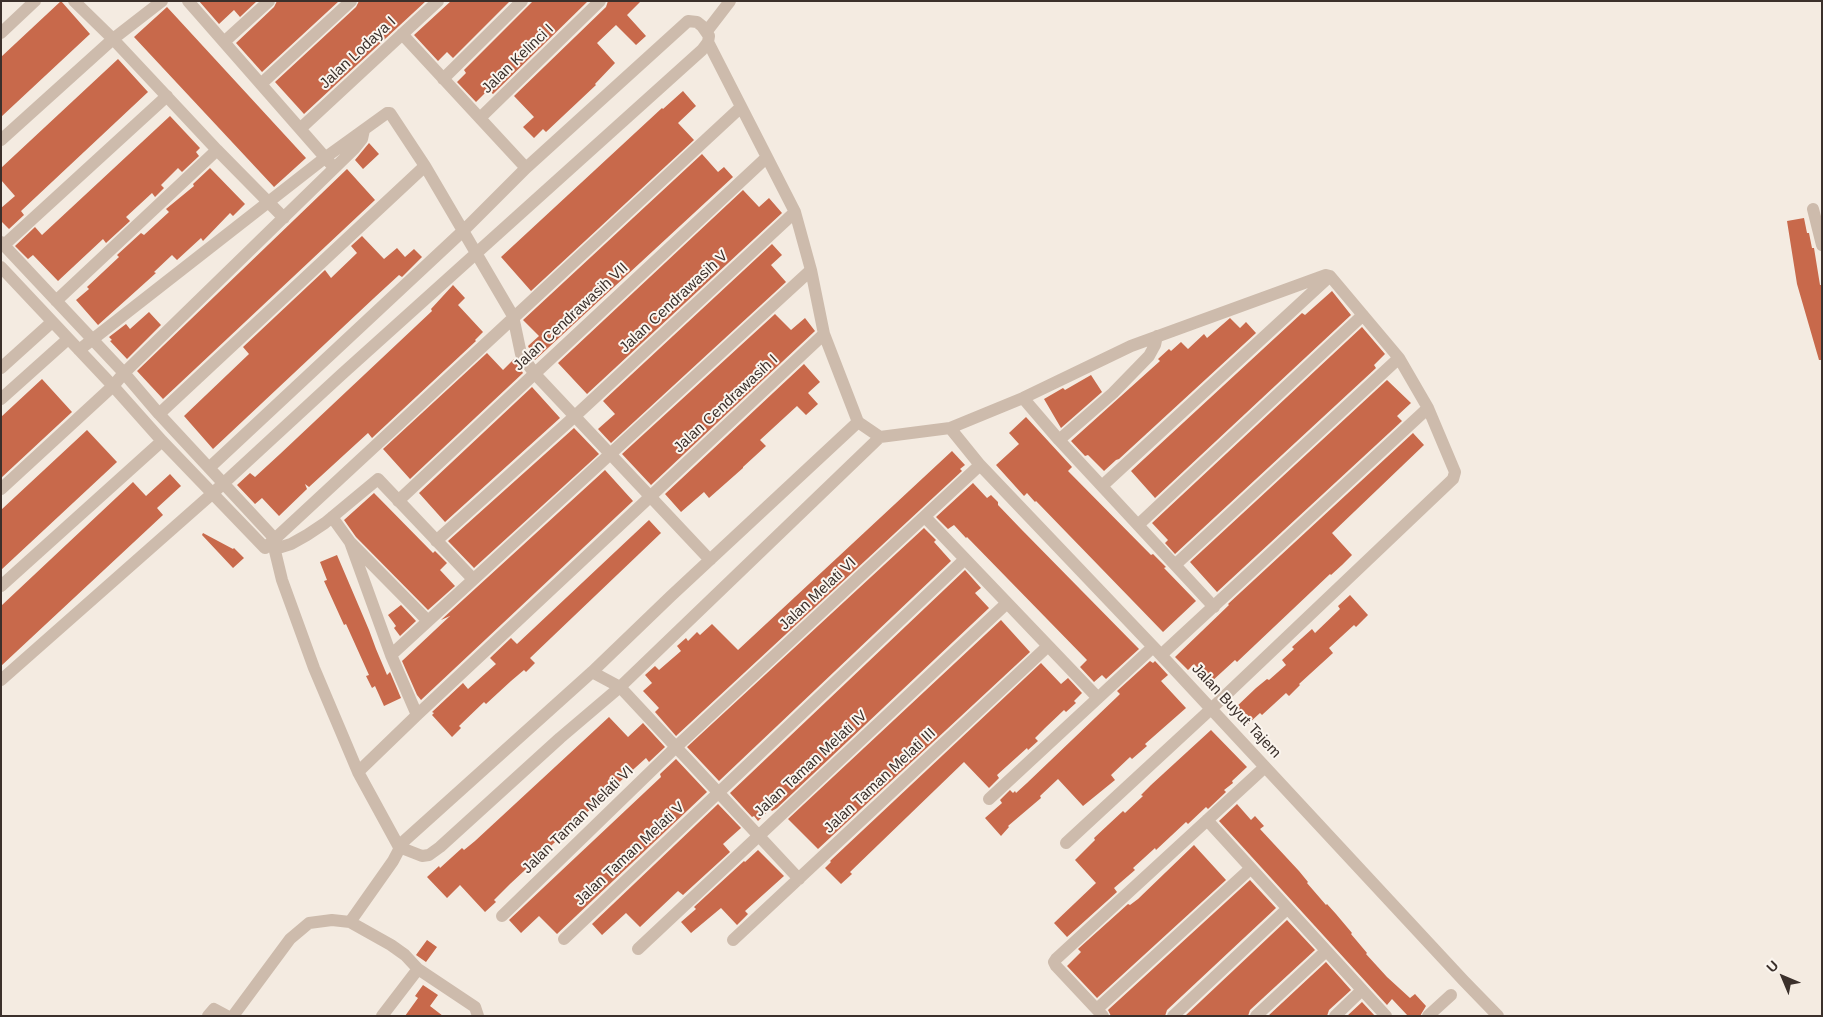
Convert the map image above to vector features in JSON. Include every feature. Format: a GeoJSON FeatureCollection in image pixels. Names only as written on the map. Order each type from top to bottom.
{"type":"FeatureCollection","features":[{"type":"Feature","properties":{"kind":"street"},"geometry":{"type":"LineString","coordinates":[[1,33],[35,1]]}},
{"type":"Feature","properties":{"kind":"street"},"geometry":{"type":"LineString","coordinates":[[74,1],[113,39],[284,218]]}},
{"type":"Feature","properties":{"kind":"street"},"geometry":{"type":"LineString","coordinates":[[1,140],[113,39],[162,1]]}},
{"type":"Feature","properties":{"kind":"street"},"geometry":{"type":"LineString","coordinates":[[188,1],[335,168]]}},
{"type":"Feature","properties":{"kind":"street"},"geometry":{"type":"LineString","coordinates":[[224,42],[269,1]]}},
{"type":"Feature","properties":{"kind":"street"},"geometry":{"type":"LineString","coordinates":[[262,83],[351,1]]}},
{"type":"Feature","properties":{"kind":"street","name":"Jalan Lodaya I"},"geometry":{"type":"LineString","coordinates":[[301,128],[438,1]]}},
{"type":"Feature","properties":{"kind":"street"},"geometry":{"type":"LineString","coordinates":[[444,79],[522,1]]}},
{"type":"Feature","properties":{"kind":"street","name":"Jalan Kelinci I"},"geometry":{"type":"LineString","coordinates":[[480,118],[600,1]]}},
{"type":"Feature","properties":{"kind":"street"},"geometry":{"type":"LineString","coordinates":[[1,680],[213,493],[341,375],[702,50],[707,37],[730,1]]}},
{"type":"Feature","properties":{"kind":"street"},"geometry":{"type":"LineString","coordinates":[[209,468],[464,230],[526,168],[688,21],[697,22],[707,37],[740,108],[795,212],[811,270],[824,334],[858,422],[880,437]]}},
{"type":"Feature","properties":{"kind":"street"},"geometry":{"type":"LineString","coordinates":[[402,34],[526,168]]}},
{"type":"Feature","properties":{"kind":"street"},"geometry":{"type":"LineString","coordinates":[[1,262],[5,247],[167,96]]}},
{"type":"Feature","properties":{"kind":"street"},"geometry":{"type":"LineString","coordinates":[[272,546],[513,316],[740,108]]}},
{"type":"Feature","properties":{"kind":"street"},"geometry":{"type":"LineString","coordinates":[[78,350],[326,157],[387,113],[390,113],[464,230],[513,316],[521,354],[534,373],[710,560]]}},
{"type":"Feature","properties":{"kind":"street"},"geometry":{"type":"LineString","coordinates":[[1,489],[112,386],[335,168],[360,143],[364,130]]}},
{"type":"Feature","properties":{"kind":"street"},"geometry":{"type":"LineString","coordinates":[[56,301],[217,150]]}},
{"type":"Feature","properties":{"kind":"street","name":"Jalan Cendrawasih VII"},"geometry":{"type":"LineString","coordinates":[[398,501],[766,158]]}},
{"type":"Feature","properties":{"kind":"street"},"geometry":{"type":"LineString","coordinates":[[159,414],[425,166]]}},
{"type":"Feature","properties":{"kind":"street"},"geometry":{"type":"LineString","coordinates":[[1813,209],[1822,245]]}},
{"type":"Feature","properties":{"kind":"street","name":"Jalan Cendrawasih V"},"geometry":{"type":"LineString","coordinates":[[436,541],[575,416],[795,212]]}},
{"type":"Feature","properties":{"kind":"street"},"geometry":{"type":"LineString","coordinates":[[5,247],[124,373],[209,468],[272,546],[282,580],[314,668],[358,772],[399,847],[422,856],[429,855],[440,847],[560,738],[620,687],[880,437],[950,428],[1022,398],[1131,346],[1324,276],[1330,276]]}},
{"type":"Feature","properties":{"kind":"street"},"geometry":{"type":"LineString","coordinates":[[1,267],[162,441],[213,493],[272,546]]}},
{"type":"Feature","properties":{"kind":"street"},"geometry":{"type":"LineString","coordinates":[[390,655],[811,270]]}},
{"type":"Feature","properties":{"kind":"street"},"geometry":{"type":"LineString","coordinates":[[1066,843],[1211,709],[1453,479],[1455,472],[1428,408],[1400,358],[1330,276]]}},
{"type":"Feature","properties":{"kind":"street"},"geometry":{"type":"LineString","coordinates":[[1102,486],[1330,276]]}},
{"type":"Feature","properties":{"kind":"street"},"geometry":{"type":"LineString","coordinates":[[1138,525],[1362,315]]}},
{"type":"Feature","properties":{"kind":"street"},"geometry":{"type":"LineString","coordinates":[[1,368],[52,322]]}},
{"type":"Feature","properties":{"kind":"street","name":"Jalan Cendrawasih I"},"geometry":{"type":"LineString","coordinates":[[358,772],[824,334]]}},
{"type":"Feature","properties":{"kind":"street"},"geometry":{"type":"LineString","coordinates":[[1058,440],[1113,393],[1149,356],[1157,336]]}},
{"type":"Feature","properties":{"kind":"street"},"geometry":{"type":"LineString","coordinates":[[1,398],[68,339]]}},
{"type":"Feature","properties":{"kind":"street"},"geometry":{"type":"LineString","coordinates":[[1175,565],[1400,358]]}},
{"type":"Feature","properties":{"kind":"street"},"geometry":{"type":"LineString","coordinates":[[326,359],[341,375]]}},
{"type":"Feature","properties":{"kind":"street"},"geometry":{"type":"LineString","coordinates":[[1022,398],[1058,440],[1214,607]]}},
{"type":"Feature","properties":{"kind":"street"},"geometry":{"type":"LineString","coordinates":[[989,799],[1098,698],[1214,607],[1428,408]]}},
{"type":"Feature","properties":{"kind":"street"},"geometry":{"type":"LineString","coordinates":[[350,922],[393,861],[403,842],[592,672],[858,422]]}},
{"type":"Feature","properties":{"kind":"street","name":"Jalan Buyut Tajem"},"geometry":{"type":"LineString","coordinates":[[950,428],[980,465],[1157,651],[1498,1016]]}},
{"type":"Feature","properties":{"kind":"street"},"geometry":{"type":"LineString","coordinates":[[1,586],[162,441]]}},
{"type":"Feature","properties":{"kind":"street","name":"Jalan Melati VI"},"geometry":{"type":"LineString","coordinates":[[676,747],[980,465]]}},
{"type":"Feature","properties":{"kind":"street"},"geometry":{"type":"LineString","coordinates":[[272,546],[296,542],[332,517],[378,479],[473,579]]}},
{"type":"Feature","properties":{"kind":"street"},"geometry":{"type":"LineString","coordinates":[[332,517],[350,542],[428,621]]}},
{"type":"Feature","properties":{"kind":"street"},"geometry":{"type":"LineString","coordinates":[[925,517],[1098,698]]}},
{"type":"Feature","properties":{"kind":"street"},"geometry":{"type":"LineString","coordinates":[[350,542],[390,655],[417,715]]}},
{"type":"Feature","properties":{"kind":"street","name":"Jalan Taman Melati V"},"geometry":{"type":"LineString","coordinates":[[564,939],[965,559]]}},
{"type":"Feature","properties":{"kind":"street","name":"Jalan Taman Melati IV"},"geometry":{"type":"LineString","coordinates":[[638,949],[1007,603]]}},
{"type":"Feature","properties":{"kind":"street","name":"Jalan Taman Melati III"},"geometry":{"type":"LineString","coordinates":[[733,940],[1048,646]]}},
{"type":"Feature","properties":{"kind":"street"},"geometry":{"type":"LineString","coordinates":[[592,672],[620,687],[799,878]]}},
{"type":"Feature","properties":{"kind":"street","name":"Jalan Taman Melati VI"},"geometry":{"type":"LineString","coordinates":[[502,916],[676,747]]}},
{"type":"Feature","properties":{"kind":"street"},"geometry":{"type":"LineString","coordinates":[[1250,868],[1100,1012],[1054,962],[1265,767]]}},
{"type":"Feature","properties":{"kind":"street"},"geometry":{"type":"LineString","coordinates":[[1207,820],[1386,1016]]}},
{"type":"Feature","properties":{"kind":"street"},"geometry":{"type":"LineString","coordinates":[[1173,1016],[1287,909]]}},
{"type":"Feature","properties":{"kind":"street"},"geometry":{"type":"LineString","coordinates":[[233,1016],[290,939],[309,923],[332,920],[350,922],[391,945],[418,969],[475,1007],[478,1016]]}},
{"type":"Feature","properties":{"kind":"street"},"geometry":{"type":"LineString","coordinates":[[1256,1016],[1326,951]]}},
{"type":"Feature","properties":{"kind":"street"},"geometry":{"type":"LineString","coordinates":[[382,1016],[418,969]]}},
{"type":"Feature","properties":{"kind":"street"},"geometry":{"type":"LineString","coordinates":[[1335,1016],[1362,990]]}},
{"type":"Feature","properties":{"kind":"street"},"geometry":{"type":"LineString","coordinates":[[1428,1016],[1451,995]]}},
{"type":"Feature","properties":{"kind":"street"},"geometry":{"type":"LineString","coordinates":[[208,1016],[214,1009],[227,1016]]}},
{"type":"Feature","properties":{"kind":"building"},"geometry":{"type":"Polygon","coordinates":[[[61,1],[90,34],[1,117],[1,57],[61,1]]]}},
{"type":"Feature","properties":{"kind":"building"},"geometry":{"type":"Polygon","coordinates":[[[199,1],[257,1],[240,17],[234,10],[219,24],[199,1]]]}},
{"type":"Feature","properties":{"kind":"building"},"geometry":{"type":"Polygon","coordinates":[[[277,1],[339,1],[262,72],[236,43],[274,7],[277,1]]]}},
{"type":"Feature","properties":{"kind":"building"},"geometry":{"type":"Polygon","coordinates":[[[359,1],[426,1],[304,114],[275,82],[356,7],[359,1]]]}},
{"type":"Feature","properties":{"kind":"building"},"geometry":{"type":"Polygon","coordinates":[[[451,1],[510,1],[453,58],[447,52],[438,61],[414,35],[451,1]]]}},
{"type":"Feature","properties":{"kind":"building"},"geometry":{"type":"Polygon","coordinates":[[[533,1],[588,1],[493,94],[488,90],[476,102],[457,82],[466,73],[464,70],[533,1]]]}},
{"type":"Feature","properties":{"kind":"building"},"geometry":{"type":"Polygon","coordinates":[[[608,1],[641,1],[627,15],[646,36],[636,45],[616,25],[597,43],[615,63],[596,85],[546,132],[543,129],[534,138],[523,127],[534,117],[514,96],[606,7],[608,1]]]}},
{"type":"Feature","properties":{"kind":"building"},"geometry":{"type":"Polygon","coordinates":[[[167,7],[306,158],[274,187],[134,37],[167,7]]]}},
{"type":"Feature","properties":{"kind":"building"},"geometry":{"type":"Polygon","coordinates":[[[118,59],[148,92],[21,211],[24,215],[9,229],[1,221],[1,208],[15,196],[1,180],[1,168],[118,59]]]}},
{"type":"Feature","properties":{"kind":"building"},"geometry":{"type":"Polygon","coordinates":[[[683,91],[696,106],[678,123],[694,140],[531,291],[501,257],[662,108],[683,91]]]}},
{"type":"Feature","properties":{"kind":"building"},"geometry":{"type":"Polygon","coordinates":[[[170,116],[200,148],[196,152],[199,156],[182,172],[178,168],[161,185],[164,188],[155,197],[152,193],[126,217],[130,221],[106,243],[103,239],[58,281],[33,255],[28,259],[15,246],[35,227],[42,235],[170,116]]]}},
{"type":"Feature","properties":{"kind":"building"},"geometry":{"type":"Polygon","coordinates":[[[369,143],[379,154],[363,169],[355,160],[369,143]]]}},
{"type":"Feature","properties":{"kind":"building"},"geometry":{"type":"Polygon","coordinates":[[[702,154],[718,172],[724,167],[733,177],[535,360],[528,346],[539,336],[523,320],[702,154]]]}},
{"type":"Feature","properties":{"kind":"building"},"geometry":{"type":"Polygon","coordinates":[[[210,168],[245,204],[233,216],[230,213],[203,241],[201,238],[177,260],[172,255],[154,272],[156,273],[98,325],[76,300],[119,257],[117,255],[141,233],[144,235],[169,212],[166,209],[194,186],[193,184],[210,168]]]}},
{"type":"Feature","properties":{"kind":"building"},"geometry":{"type":"Polygon","coordinates":[[[347,169],[375,200],[163,399],[137,371],[347,169]]]}},
{"type":"Feature","properties":{"kind":"building"},"geometry":{"type":"Polygon","coordinates":[[[743,190],[759,207],[769,198],[782,213],[587,394],[558,363],[743,190]]]}},
{"type":"Feature","properties":{"kind":"building"},"geometry":{"type":"Polygon","coordinates":[[[1804,218],[1812,248],[1814,248],[1820,285],[1822,285],[1822,360],[1819,360],[1797,284],[1787,221],[1804,218]]]}},
{"type":"Feature","properties":{"kind":"building"},"geometry":{"type":"Polygon","coordinates":[[[362,236],[384,259],[397,248],[405,257],[414,249],[422,257],[402,277],[399,275],[213,449],[184,416],[249,354],[243,347],[325,270],[331,278],[357,253],[351,246],[362,236]]]}},
{"type":"Feature","properties":{"kind":"building"},"geometry":{"type":"Polygon","coordinates":[[[772,244],[782,255],[771,265],[786,282],[611,443],[598,429],[615,414],[603,401],[772,244]]]}},
{"type":"Feature","properties":{"kind":"building"},"geometry":{"type":"Polygon","coordinates":[[[453,285],[465,298],[458,305],[483,332],[476,341],[372,438],[368,433],[309,487],[305,484],[307,489],[279,516],[262,498],[255,504],[237,485],[250,473],[255,477],[280,454],[432,311],[431,309],[453,285]]]}},
{"type":"Feature","properties":{"kind":"building"},"geometry":{"type":"Polygon","coordinates":[[[1332,291],[1351,315],[1155,498],[1131,471],[1302,313],[1305,315],[1332,291]]]}},
{"type":"Feature","properties":{"kind":"building"},"geometry":{"type":"Polygon","coordinates":[[[149,312],[161,325],[127,359],[110,341],[112,340],[109,337],[126,324],[130,329],[149,312]]]}},
{"type":"Feature","properties":{"kind":"building"},"geometry":{"type":"Polygon","coordinates":[[[775,314],[791,330],[805,318],[815,331],[651,485],[622,454],[775,314]]]}},
{"type":"Feature","properties":{"kind":"building"},"geometry":{"type":"Polygon","coordinates":[[[1230,318],[1240,328],[1246,322],[1256,333],[1104,471],[1088,455],[1085,456],[1071,441],[1160,361],[1158,359],[1169,349],[1171,351],[1181,342],[1188,349],[1204,334],[1207,338],[1230,318]]]}},
{"type":"Feature","properties":{"kind":"building"},"geometry":{"type":"Polygon","coordinates":[[[1362,327],[1385,354],[1374,365],[1376,368],[1175,554],[1165,543],[1168,540],[1152,523],[1362,327]]]}},
{"type":"Feature","properties":{"kind":"building"},"geometry":{"type":"Polygon","coordinates":[[[487,353],[503,370],[514,359],[523,373],[410,479],[383,449],[487,353]]]}},
{"type":"Feature","properties":{"kind":"building"},"geometry":{"type":"Polygon","coordinates":[[[804,364],[820,382],[808,393],[818,404],[806,415],[797,406],[760,440],[766,446],[743,468],[709,498],[704,492],[681,512],[665,494],[804,364]]]}},
{"type":"Feature","properties":{"kind":"building"},"geometry":{"type":"Polygon","coordinates":[[[1091,375],[1102,392],[1061,428],[1044,399],[1063,388],[1065,390],[1091,375]]]}},
{"type":"Feature","properties":{"kind":"building"},"geometry":{"type":"Polygon","coordinates":[[[42,379],[72,412],[1,478],[1,417],[42,379]]]}},
{"type":"Feature","properties":{"kind":"building"},"geometry":{"type":"Polygon","coordinates":[[[1387,380],[1411,403],[1397,416],[1402,421],[1217,592],[1190,562],[1387,380]]]}},
{"type":"Feature","properties":{"kind":"building"},"geometry":{"type":"Polygon","coordinates":[[[532,387],[560,418],[445,522],[419,493],[532,387]]]}},
{"type":"Feature","properties":{"kind":"building"},"geometry":{"type":"Polygon","coordinates":[[[1026,417],[1072,467],[1068,471],[1151,555],[1153,554],[1166,567],[1164,568],[1196,601],[1163,632],[1036,501],[1027,493],[1024,496],[996,465],[1019,444],[1009,433],[1026,417]]]}},
{"type":"Feature","properties":{"kind":"building"},"geometry":{"type":"Polygon","coordinates":[[[574,428],[599,454],[474,568],[448,541],[574,428]]]}},
{"type":"Feature","properties":{"kind":"building"},"geometry":{"type":"Polygon","coordinates":[[[87,430],[117,462],[1,570],[1,510],[87,430]]]}},
{"type":"Feature","properties":{"kind":"building"},"geometry":{"type":"Polygon","coordinates":[[[1413,433],[1424,445],[1332,533],[1352,555],[1342,565],[1330,574],[1237,662],[1235,660],[1211,682],[1194,664],[1188,670],[1175,657],[1228,604],[1413,433]]]}},
{"type":"Feature","properties":{"kind":"building"},"geometry":{"type":"Polygon","coordinates":[[[952,451],[965,465],[960,469],[962,471],[676,736],[655,712],[659,708],[643,691],[652,683],[645,675],[655,666],[659,670],[681,651],[677,646],[686,638],[688,641],[697,632],[700,635],[712,624],[738,650],[952,451]]]}},
{"type":"Feature","properties":{"kind":"building"},"geometry":{"type":"Polygon","coordinates":[[[605,470],[633,501],[421,700],[402,661],[450,616],[441,620],[605,470]]]}},
{"type":"Feature","properties":{"kind":"building"},"geometry":{"type":"Polygon","coordinates":[[[170,474],[181,486],[157,508],[163,515],[1,666],[1,606],[133,482],[146,496],[170,474]]]}},
{"type":"Feature","properties":{"kind":"building"},"geometry":{"type":"Polygon","coordinates":[[[973,483],[987,498],[991,495],[998,502],[998,505],[1021,529],[1139,649],[1106,679],[1102,675],[1094,682],[1080,667],[1087,660],[967,537],[954,525],[948,529],[936,517],[973,483]]]}},
{"type":"Feature","properties":{"kind":"building"},"geometry":{"type":"Polygon","coordinates":[[[374,493],[433,553],[435,551],[447,563],[440,570],[455,586],[428,610],[356,537],[344,520],[374,493]]]}},
{"type":"Feature","properties":{"kind":"building"},"geometry":{"type":"Polygon","coordinates":[[[649,520],[661,533],[530,658],[535,663],[526,672],[524,670],[486,704],[484,702],[459,726],[461,728],[452,737],[432,715],[434,713],[432,712],[463,683],[468,689],[496,664],[490,658],[511,638],[517,644],[649,520]]]}},
{"type":"Feature","properties":{"kind":"building"},"geometry":{"type":"Polygon","coordinates":[[[924,528],[936,540],[934,542],[951,561],[719,781],[687,747],[924,528]]]}},
{"type":"Feature","properties":{"kind":"building"},"geometry":{"type":"Polygon","coordinates":[[[203,533],[234,548],[244,558],[233,568],[202,535],[203,533]]]}},
{"type":"Feature","properties":{"kind":"building"},"geometry":{"type":"Polygon","coordinates":[[[337,555],[387,675],[390,672],[401,698],[384,706],[375,686],[372,688],[366,676],[369,675],[324,581],[327,580],[320,562],[337,555]]]}},
{"type":"Feature","properties":{"kind":"building"},"geometry":{"type":"Polygon","coordinates":[[[965,570],[981,588],[975,593],[989,608],[777,808],[772,811],[770,809],[758,821],[754,816],[752,817],[730,793],[965,570]]]}},
{"type":"Feature","properties":{"kind":"building"},"geometry":{"type":"Polygon","coordinates":[[[1350,595],[1368,615],[1329,648],[1333,653],[1299,684],[1289,696],[1286,693],[1262,715],[1260,713],[1248,724],[1234,709],[1256,688],[1267,679],[1269,680],[1286,665],[1282,660],[1294,649],[1292,647],[1312,629],[1315,633],[1340,609],[1338,606],[1350,595]]]}},
{"type":"Feature","properties":{"kind":"building"},"geometry":{"type":"Polygon","coordinates":[[[401,605],[416,621],[400,636],[388,615],[401,605]]]}},
{"type":"Feature","properties":{"kind":"building"},"geometry":{"type":"Polygon","coordinates":[[[1001,620],[1030,652],[818,849],[788,819],[1001,620]]]}},
{"type":"Feature","properties":{"kind":"building"},"geometry":{"type":"Polygon","coordinates":[[[1150,661],[1153,663],[1155,661],[1168,675],[1161,681],[1186,708],[1145,744],[1147,746],[1132,759],[1130,757],[1111,775],[1115,780],[1083,806],[1058,779],[1040,796],[1041,798],[1008,826],[1001,836],[985,818],[1002,803],[1000,800],[1010,790],[1016,793],[1027,783],[1118,696],[1120,694],[1117,691],[1150,661]]]}},
{"type":"Feature","properties":{"kind":"building"},"geometry":{"type":"Polygon","coordinates":[[[1041,663],[1061,684],[1068,678],[1082,693],[1074,701],[1076,703],[1066,712],[1064,710],[1045,728],[1035,738],[1038,741],[1028,750],[1027,748],[997,775],[999,778],[989,788],[964,762],[850,872],[852,874],[841,884],[825,868],[830,861],[1041,663]]]}},
{"type":"Feature","properties":{"kind":"building"},"geometry":{"type":"Polygon","coordinates":[[[609,717],[628,737],[643,723],[665,747],[649,762],[646,758],[625,777],[510,884],[494,900],[496,902],[485,912],[460,885],[447,898],[427,877],[462,848],[464,850],[475,841],[609,717]]]}},
{"type":"Feature","properties":{"kind":"building"},"geometry":{"type":"Polygon","coordinates":[[[1211,730],[1247,767],[1224,790],[1226,792],[1208,809],[1206,807],[1188,824],[1186,822],[1133,868],[1135,870],[1114,888],[1117,892],[1067,937],[1054,923],[1096,883],[1075,860],[1095,840],[1094,838],[1123,811],[1125,813],[1143,796],[1141,795],[1151,785],[1211,730]]]}},
{"type":"Feature","properties":{"kind":"building"},"geometry":{"type":"Polygon","coordinates":[[[676,759],[707,792],[557,934],[539,916],[521,933],[509,920],[661,777],[660,774],[676,759]]]}},
{"type":"Feature","properties":{"kind":"building"},"geometry":{"type":"Polygon","coordinates":[[[718,804],[741,828],[723,844],[730,852],[683,895],[678,891],[640,927],[626,913],[602,935],[592,924],[718,804]]]}},
{"type":"Feature","properties":{"kind":"building"},"geometry":{"type":"Polygon","coordinates":[[[1237,804],[1251,820],[1255,816],[1264,826],[1260,829],[1336,914],[1366,954],[1387,977],[1410,998],[1415,994],[1426,1006],[1420,1016],[1408,1016],[1392,999],[1387,1005],[1219,821],[1237,804]]]}},
{"type":"Feature","properties":{"kind":"building"},"geometry":{"type":"Polygon","coordinates":[[[1194,845],[1226,880],[1097,998],[1067,966],[1081,952],[1078,949],[1128,904],[1130,905],[1138,899],[1194,845]]]}},
{"type":"Feature","properties":{"kind":"building"},"geometry":{"type":"Polygon","coordinates":[[[758,850],[784,876],[745,911],[748,914],[737,925],[721,908],[691,933],[681,922],[696,909],[694,907],[758,850]]]}},
{"type":"Feature","properties":{"kind":"building"},"geometry":{"type":"Polygon","coordinates":[[[1250,880],[1276,908],[1167,1010],[1165,1016],[1111,1016],[1108,1010],[1250,880]]]}},
{"type":"Feature","properties":{"kind":"building"},"geometry":{"type":"Polygon","coordinates":[[[1287,920],[1315,950],[1250,1010],[1248,1016],[1185,1016],[1287,920]]]}},
{"type":"Feature","properties":{"kind":"building"},"geometry":{"type":"Polygon","coordinates":[[[427,940],[437,947],[426,962],[416,955],[427,940]]]}},
{"type":"Feature","properties":{"kind":"building"},"geometry":{"type":"Polygon","coordinates":[[[1326,962],[1351,990],[1329,1010],[1327,1016],[1268,1016],[1326,962]]]}},
{"type":"Feature","properties":{"kind":"building"},"geometry":{"type":"Polygon","coordinates":[[[423,985],[438,995],[430,1006],[443,1016],[405,1016],[418,998],[415,996],[423,985]]]}},
{"type":"Feature","properties":{"kind":"building"},"geometry":{"type":"Polygon","coordinates":[[[1362,1002],[1375,1016],[1347,1016],[1362,1002]]]}}]}
